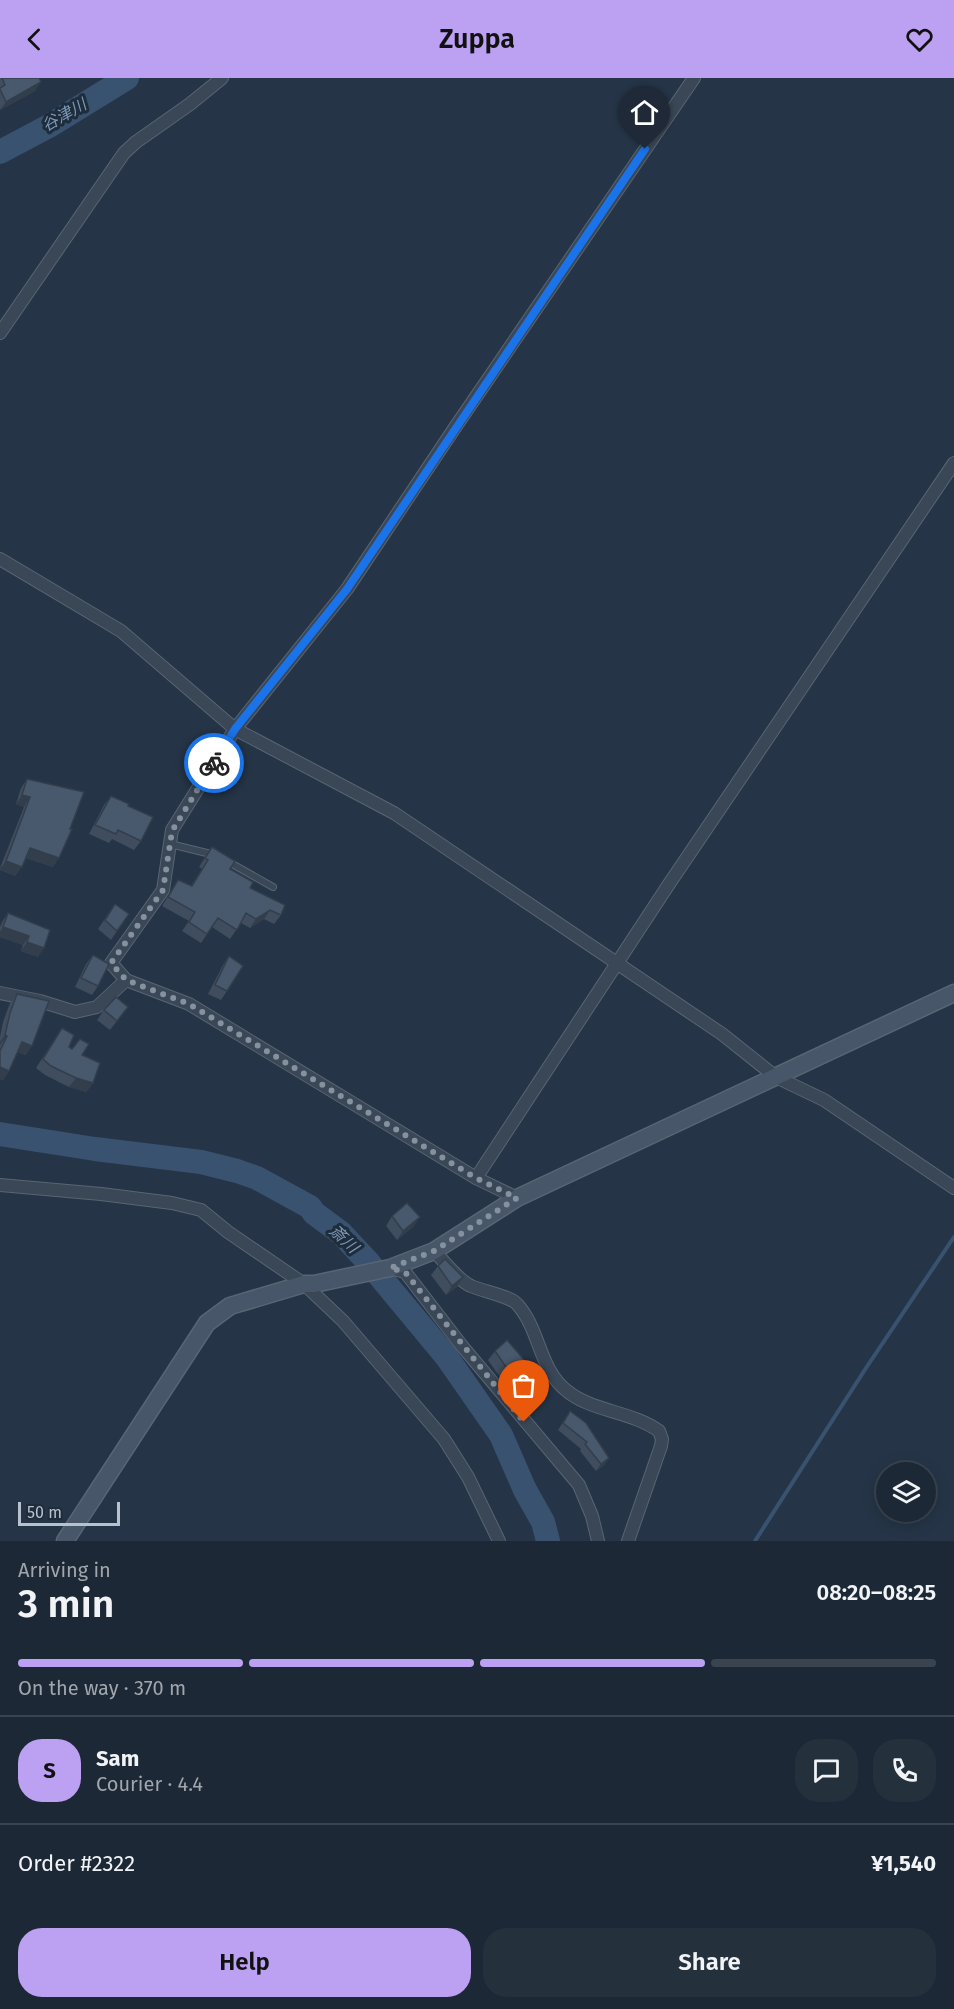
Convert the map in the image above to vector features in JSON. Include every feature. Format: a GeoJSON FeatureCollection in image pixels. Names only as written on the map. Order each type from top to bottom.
{"type":"FeatureCollection","features":[{"type":"Feature","properties":{"kind":"street"},"geometry":{"type":"LineString","coordinates":[[0,333],[124,153],[222,78]]}},
{"type":"Feature","properties":{"kind":"street"},"geometry":{"type":"LineString","coordinates":[[517,1198],[476,1178],[189,1004],[126,980],[111,963],[163,890],[172,831],[235,729],[347,589],[694,78]]}},
{"type":"Feature","properties":{"kind":"street"},"geometry":{"type":"LineString","coordinates":[[476,1178],[669,884],[954,463]]}},
{"type":"Feature","properties":{"kind":"street"},"geometry":{"type":"LineString","coordinates":[[0,559],[121,632],[235,729],[394,813],[722,1034],[776,1077],[824,1100],[954,1188]]}},
{"type":"Feature","properties":{"kind":"street"},"geometry":{"type":"LineString","coordinates":[[0,993],[40,1001],[75,1012],[97,1007],[126,980]]}},
{"type":"Feature","properties":{"kind":"street"},"geometry":{"type":"LineString","coordinates":[[65,1541],[207,1323],[230,1306],[309,1284],[390,1268],[434,1251],[517,1198],[954,993]]}},
{"type":"Feature","properties":{"kind":"street"},"geometry":{"type":"LineString","coordinates":[[0,1185],[101,1194],[172,1203],[201,1210],[228,1232],[309,1284],[444,1439],[468,1477],[499,1541]]}},
{"type":"Feature","properties":{"kind":"street"},"geometry":{"type":"LineString","coordinates":[[434,1251],[468,1285],[516,1302],[529,1324],[548,1367],[560,1386],[568,1393],[581,1400],[633,1417],[659,1431],[662,1439],[661,1446],[628,1541]]}},
{"type":"Feature","properties":{"kind":"street"},"geometry":{"type":"LineString","coordinates":[[390,1268],[405,1272],[489,1380],[579,1485],[592,1516],[598,1541]]}},
{"type":"Feature","properties":{"kind":"lane"},"geometry":{"type":"LineString","coordinates":[[170,844],[211,852],[273,887]]}},
{"type":"Feature","properties":{"kind":"building"},"geometry":{"type":"Polygon","coordinates":[[[2,78],[39,78],[41,82],[6,102],[0,89],[5,85],[2,78]]]}},
{"type":"Feature","properties":{"kind":"building"},"geometry":{"type":"Polygon","coordinates":[[[27,779],[84,792],[70,829],[72,829],[59,858],[30,848],[22,867],[6,861],[30,797],[22,795],[27,779]]]}},
{"type":"Feature","properties":{"kind":"building"},"geometry":{"type":"Polygon","coordinates":[[[111,796],[153,817],[141,841],[118,830],[116,834],[95,825],[111,796]]]}},
{"type":"Feature","properties":{"kind":"building"},"geometry":{"type":"Polygon","coordinates":[[[212,847],[235,861],[230,869],[253,882],[250,888],[285,905],[281,915],[270,910],[256,919],[246,913],[237,930],[218,918],[207,934],[189,922],[195,912],[168,897],[178,880],[192,886],[208,860],[205,858],[212,847]]]}},
{"type":"Feature","properties":{"kind":"building"},"geometry":{"type":"Polygon","coordinates":[[[115,904],[129,914],[117,931],[105,920],[115,904]]]}},
{"type":"Feature","properties":{"kind":"building"},"geometry":{"type":"Polygon","coordinates":[[[8,913],[50,930],[44,948],[27,942],[29,936],[3,927],[8,913]]]}},
{"type":"Feature","properties":{"kind":"building"},"geometry":{"type":"Polygon","coordinates":[[[93,955],[109,964],[98,986],[81,978],[93,955]]]}},
{"type":"Feature","properties":{"kind":"building"},"geometry":{"type":"Polygon","coordinates":[[[229,956],[243,966],[227,991],[215,985],[229,956]]]}},
{"type":"Feature","properties":{"kind":"building"},"geometry":{"type":"Polygon","coordinates":[[[17,994],[49,1001],[32,1046],[22,1042],[9,1071],[0,1067],[0,1051],[7,1036],[5,1035],[10,1013],[17,994]]]}},
{"type":"Feature","properties":{"kind":"building"},"geometry":{"type":"Polygon","coordinates":[[[116,997],[128,1007],[117,1021],[104,1010],[116,997]]]}},
{"type":"Feature","properties":{"kind":"building"},"geometry":{"type":"Polygon","coordinates":[[[62,1028],[74,1035],[69,1047],[72,1049],[80,1039],[89,1044],[82,1055],[100,1063],[93,1083],[51,1066],[43,1059],[62,1028]]]}},
{"type":"Feature","properties":{"kind":"building"},"geometry":{"type":"Polygon","coordinates":[[[407,1203],[420,1217],[403,1231],[392,1216],[407,1203]]]}},
{"type":"Feature","properties":{"kind":"building"},"geometry":{"type":"Polygon","coordinates":[[[445,1259],[463,1277],[452,1286],[438,1266],[445,1259]]]}},
{"type":"Feature","properties":{"kind":"building"},"geometry":{"type":"Polygon","coordinates":[[[507,1340],[526,1362],[511,1374],[495,1351],[507,1340]]]}},
{"type":"Feature","properties":{"kind":"building"},"geometry":{"type":"Polygon","coordinates":[[[570,1411],[586,1423],[609,1458],[601,1464],[585,1444],[587,1442],[563,1423],[570,1411]]]}},
{"type":"Feature","properties":{"kind":"waterway","name":"谷津川"},"geometry":{"type":"LineString","coordinates":[[0,152],[49,126],[127,78]]}},
{"type":"Feature","properties":{"kind":"waterway","name":"斎川"},"geometry":{"type":"LineString","coordinates":[[0,1134],[201,1162],[257,1178],[310,1207],[314,1213],[341,1233],[368,1262],[446,1356],[501,1435],[525,1490],[543,1522],[548,1541]]}},
{"type":"Feature","properties":{"kind":"waterway"},"geometry":{"type":"LineString","coordinates":[[755,1541],[866,1368],[954,1237]]}},
{"type":"Feature","properties":{"kind":"way so far"},"geometry":{"type":"LineString","coordinates":[[214,763],[172,831],[163,890],[111,963],[126,980],[189,1004],[476,1178],[517,1198],[434,1251],[390,1268],[405,1272],[524,1422]]}},
{"type":"Feature","properties":{"kind":"route"},"geometry":{"type":"LineString","coordinates":[[214,763],[235,729],[347,589],[645,149]]}}]}
